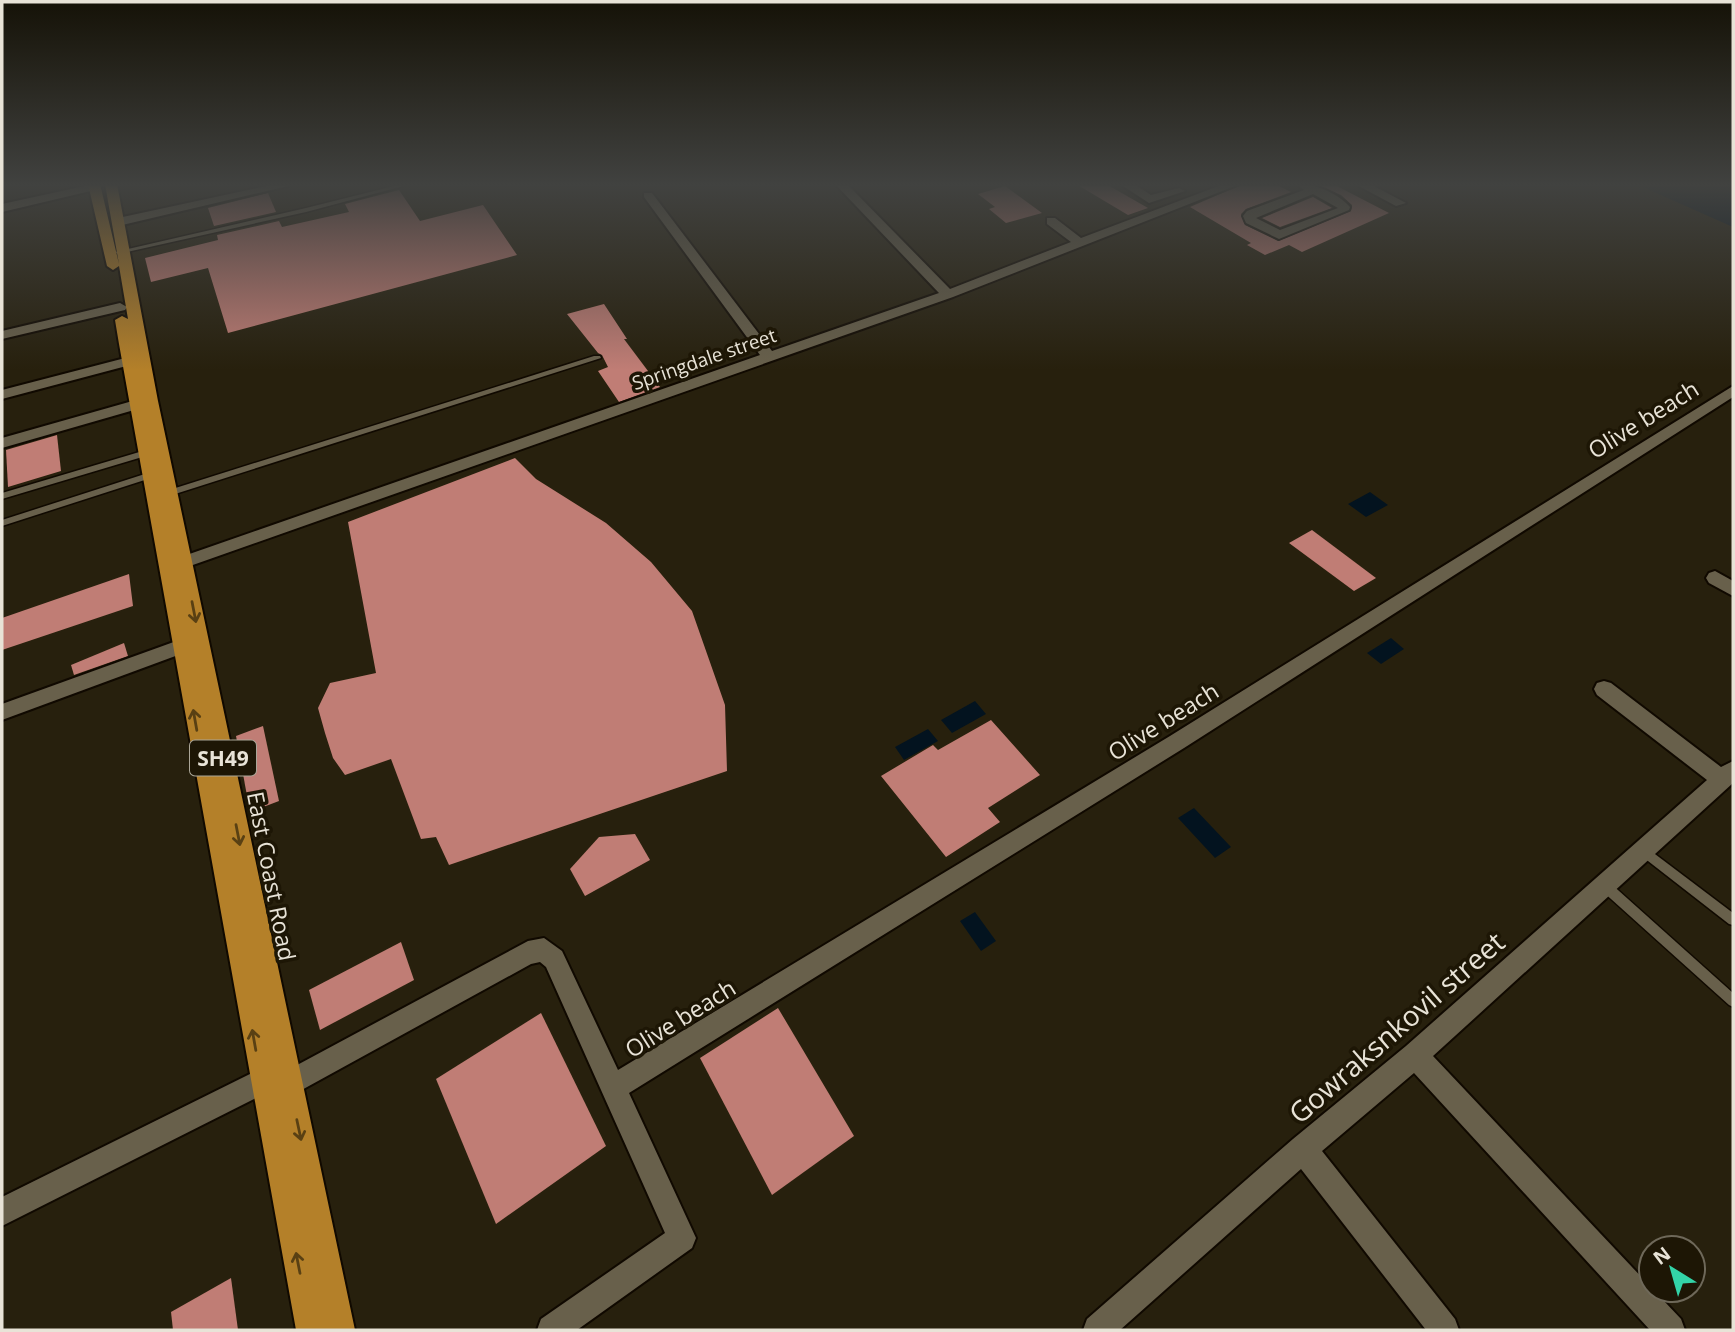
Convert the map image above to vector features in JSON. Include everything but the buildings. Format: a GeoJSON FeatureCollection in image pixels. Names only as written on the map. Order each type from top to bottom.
{"type":"FeatureCollection","features":[{"type":"Feature","properties":{"kind":"main road","name":"East Coast Road"},"geometry":{"type":"LineString","coordinates":[[116,246],[184,562],[279,1078],[311,1330]]}},
{"type":"Feature","properties":{"kind":"main road","name":"East Coast Road"},"geometry":{"type":"LineString","coordinates":[[117,246],[120,307],[182,646],[279,1078],[340,1330]]}},
{"type":"Feature","properties":{"kind":"street"},"geometry":{"type":"LineString","coordinates":[[686,246],[769,357]]}},
{"type":"Feature","properties":{"kind":"street"},"geometry":{"type":"LineString","coordinates":[[901,246],[948,294]]}},
{"type":"Feature","properties":{"kind":"street","name":"Springdale street"},"geometry":{"type":"LineString","coordinates":[[184,562],[948,294],[1071,246]]}},
{"type":"Feature","properties":{"kind":"street"},"geometry":{"type":"LineString","coordinates":[[2,335],[120,307]]}},
{"type":"Feature","properties":{"kind":"street"},"geometry":{"type":"LineString","coordinates":[[2,395],[129,361]]}},
{"type":"Feature","properties":{"kind":"street","name":"Olive beach"},"geometry":{"type":"LineString","coordinates":[[615,1087],[1177,742],[1733,391]]}},
{"type":"Feature","properties":{"kind":"street"},"geometry":{"type":"LineString","coordinates":[[2,443],[136,405]]}},
{"type":"Feature","properties":{"kind":"street"},"geometry":{"type":"LineString","coordinates":[[1715,578],[1733,589]]}},
{"type":"Feature","properties":{"kind":"street"},"geometry":{"type":"LineString","coordinates":[[2,712],[182,646]]}},
{"type":"Feature","properties":{"kind":"street"},"geometry":{"type":"LineString","coordinates":[[1604,689],[1728,775]]}},
{"type":"Feature","properties":{"kind":"street","name":"Gowraksnkovil street"},"geometry":{"type":"LineString","coordinates":[[1098,1330],[1303,1149],[1415,1055],[1728,775]]}},
{"type":"Feature","properties":{"kind":"street"},"geometry":{"type":"LineString","coordinates":[[2,1212],[279,1078],[528,953],[544,950],[554,958],[682,1238],[552,1330]]}},
{"type":"Feature","properties":{"kind":"street"},"geometry":{"type":"LineString","coordinates":[[1415,1055],[1670,1330]]}},
{"type":"Feature","properties":{"kind":"street"},"geometry":{"type":"LineString","coordinates":[[1303,1149],[1444,1330]]}},
{"type":"Feature","properties":{"kind":"lane"},"geometry":{"type":"LineString","coordinates":[[117,252],[143,246]]}},
{"type":"Feature","properties":{"kind":"lane"},"geometry":{"type":"LineString","coordinates":[[169,493],[597,358]]}},
{"type":"Feature","properties":{"kind":"lane"},"geometry":{"type":"LineString","coordinates":[[2,496],[146,453]]}},
{"type":"Feature","properties":{"kind":"lane"},"geometry":{"type":"LineString","coordinates":[[2,523],[151,475]]}},
{"type":"Feature","properties":{"kind":"lane"},"geometry":{"type":"LineString","coordinates":[[1643,849],[1733,920]]}},
{"type":"Feature","properties":{"kind":"lane"},"geometry":{"type":"LineString","coordinates":[[1605,886],[1733,1001]]}},
{"type":"Feature","properties":{"kind":"water"},"geometry":{"type":"Polygon","coordinates":[[[1370,492],[1388,505],[1366,517],[1348,504],[1370,492]]]}},
{"type":"Feature","properties":{"kind":"water"},"geometry":{"type":"Polygon","coordinates":[[[1391,638],[1404,649],[1381,664],[1367,653],[1391,638]]]}},
{"type":"Feature","properties":{"kind":"water"},"geometry":{"type":"Polygon","coordinates":[[[975,701],[986,714],[952,733],[941,720],[975,701]]]}},
{"type":"Feature","properties":{"kind":"water"},"geometry":{"type":"Polygon","coordinates":[[[928,729],[938,741],[904,760],[895,747],[928,729]]]}},
{"type":"Feature","properties":{"kind":"water"},"geometry":{"type":"Polygon","coordinates":[[[1194,808],[1231,847],[1215,858],[1178,818],[1194,808]]]}},
{"type":"Feature","properties":{"kind":"water"},"geometry":{"type":"Polygon","coordinates":[[[975,912],[996,941],[981,951],[960,921],[975,912]]]}}]}
